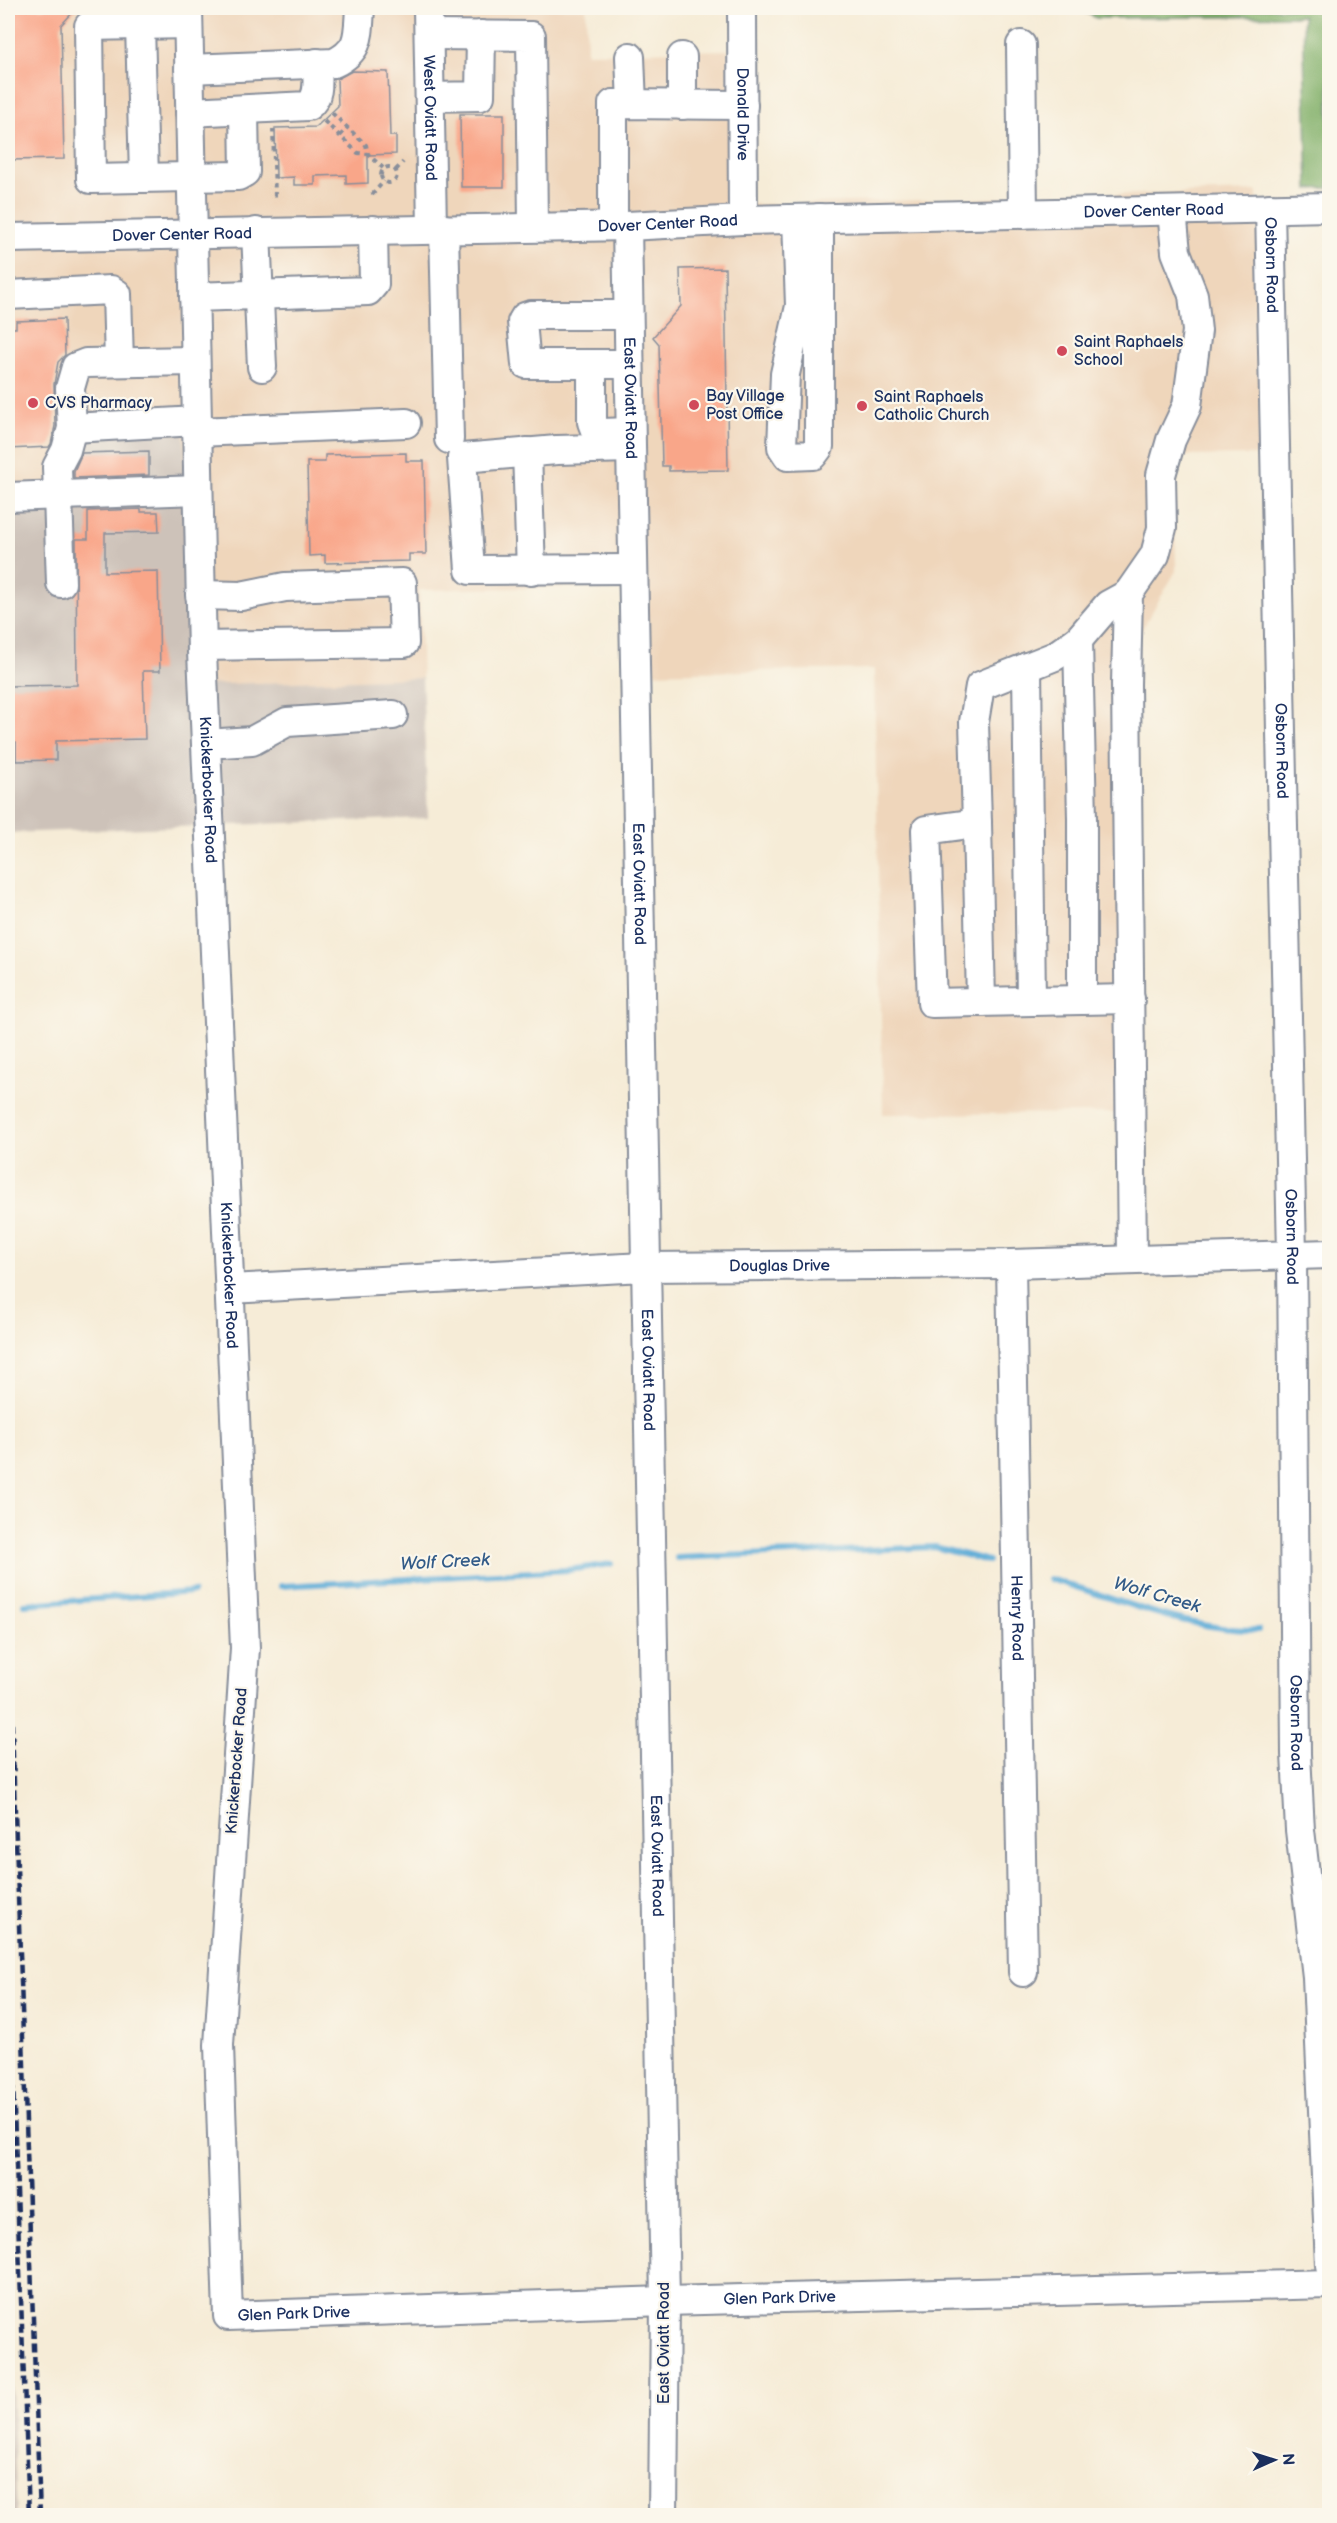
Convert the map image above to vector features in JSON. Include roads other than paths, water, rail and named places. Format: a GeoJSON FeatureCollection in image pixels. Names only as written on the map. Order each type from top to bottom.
{"type":"FeatureCollection","features":[{"type":"Feature","properties":{"kind":"street"},"geometry":{"type":"LineString","coordinates":[[189,69],[334,63],[352,53],[357,41],[360,8]]}},
{"type":"Feature","properties":{"kind":"street","name":"Donald Drive"},"geometry":{"type":"LineString","coordinates":[[742,8],[743,220]]}},
{"type":"Feature","properties":{"kind":"street"},"geometry":{"type":"LineString","coordinates":[[188,16],[140,25],[89,26],[91,179],[238,176],[245,172],[244,110]]}},
{"type":"Feature","properties":{"kind":"street","name":"Knickerbocker Road"},"geometry":{"type":"LineString","coordinates":[[188,16],[202,646],[245,1648],[219,2045],[228,2316]]}},
{"type":"Feature","properties":{"kind":"street"},"geometry":{"type":"LineString","coordinates":[[428,21],[481,35],[531,36],[533,228]]}},
{"type":"Feature","properties":{"kind":"street","name":"West Oviatt Road"},"geometry":{"type":"LineString","coordinates":[[428,21],[430,97],[449,438]]}},
{"type":"Feature","properties":{"kind":"street"},"geometry":{"type":"LineString","coordinates":[[140,25],[144,178]]}},
{"type":"Feature","properties":{"kind":"street"},"geometry":{"type":"LineString","coordinates":[[430,97],[480,96],[481,35]]}},
{"type":"Feature","properties":{"kind":"street"},"geometry":{"type":"LineString","coordinates":[[1021,45],[1023,214]]}},
{"type":"Feature","properties":{"kind":"street"},"geometry":{"type":"LineString","coordinates":[[630,57],[632,104],[743,105]]}},
{"type":"Feature","properties":{"kind":"street"},"geometry":{"type":"LineString","coordinates":[[682,57],[682,105]]}},
{"type":"Feature","properties":{"kind":"street"},"geometry":{"type":"LineString","coordinates":[[190,112],[308,106],[314,102],[317,94],[317,63]]}},
{"type":"Feature","properties":{"kind":"street","name":"East Oviatt Road"},"geometry":{"type":"LineString","coordinates":[[632,104],[613,104],[628,315],[665,2301],[663,2516]]}},
{"type":"Feature","properties":{"kind":"street","name":"Dover Center Road"},"geometry":{"type":"LineString","coordinates":[[8,238],[620,226],[743,220],[1329,207]]}},
{"type":"Feature","properties":{"kind":"street","name":"Osborn Road"},"geometry":{"type":"LineString","coordinates":[[1270,208],[1292,1255],[1296,1754],[1300,1830],[1317,1977],[1329,2265]]}},
{"type":"Feature","properties":{"kind":"street"},"geometry":{"type":"LineString","coordinates":[[981,1002],[974,722],[980,686],[1055,656],[1078,640],[1108,605],[1128,594],[1155,555],[1162,528],[1161,475],[1171,440],[1187,406],[1197,331],[1193,295],[1176,252],[1172,211]]}},
{"type":"Feature","properties":{"kind":"street"},"geometry":{"type":"LineString","coordinates":[[808,219],[819,447],[813,454],[788,456],[782,447],[785,374],[800,306],[808,219]]}},
{"type":"Feature","properties":{"kind":"street"},"geometry":{"type":"LineString","coordinates":[[194,297],[368,291],[374,284],[373,230]]}},
{"type":"Feature","properties":{"kind":"street"},"geometry":{"type":"LineString","coordinates":[[256,232],[262,367]]}},
{"type":"Feature","properties":{"kind":"street"},"geometry":{"type":"LineString","coordinates":[[8,295],[111,290],[117,294],[119,362]]}},
{"type":"Feature","properties":{"kind":"street"},"geometry":{"type":"LineString","coordinates":[[628,315],[525,317],[522,322],[526,364],[629,364]]}},
{"type":"Feature","properties":{"kind":"street"},"geometry":{"type":"LineString","coordinates":[[60,583],[57,467],[66,450],[72,428],[70,388],[76,367],[86,363],[195,361]]}},
{"type":"Feature","properties":{"kind":"street"},"geometry":{"type":"LineString","coordinates":[[592,365],[592,422],[595,430],[630,440]]}},
{"type":"Feature","properties":{"kind":"street"},"geometry":{"type":"LineString","coordinates":[[72,428],[406,423]]}},
{"type":"Feature","properties":{"kind":"street"},"geometry":{"type":"LineString","coordinates":[[630,440],[462,458],[470,570],[632,569]]}},
{"type":"Feature","properties":{"kind":"street"},"geometry":{"type":"LineString","coordinates":[[527,452],[531,571]]}},
{"type":"Feature","properties":{"kind":"street"},"geometry":{"type":"LineString","coordinates":[[8,497],[198,490]]}},
{"type":"Feature","properties":{"kind":"street"},"geometry":{"type":"LineString","coordinates":[[201,595],[241,596],[285,587],[402,583],[404,643],[202,646]]}},
{"type":"Feature","properties":{"kind":"street"},"geometry":{"type":"LineString","coordinates":[[1128,594],[1126,684],[1132,1260]]}},
{"type":"Feature","properties":{"kind":"street"},"geometry":{"type":"LineString","coordinates":[[1078,640],[1082,819],[1082,1000]]}},
{"type":"Feature","properties":{"kind":"street"},"geometry":{"type":"LineString","coordinates":[[1027,667],[1031,1001]]}},
{"type":"Feature","properties":{"kind":"street"},"geometry":{"type":"LineString","coordinates":[[206,744],[252,741],[288,722],[393,715]]}},
{"type":"Feature","properties":{"kind":"street"},"geometry":{"type":"LineString","coordinates":[[977,823],[926,830],[932,1003],[1130,999]]}},
{"type":"Feature","properties":{"kind":"street","name":"Douglas Drive"},"geometry":{"type":"LineString","coordinates":[[230,1289],[644,1267],[1011,1264],[1329,1254]]}},
{"type":"Feature","properties":{"kind":"street","name":"Henry Road"},"geometry":{"type":"LineString","coordinates":[[1011,1264],[1023,1972]]}},
{"type":"Feature","properties":{"kind":"street","name":"Glen Park Drive"},"geometry":{"type":"LineString","coordinates":[[228,2316],[665,2301],[1329,2284]]}},
{"type":"Feature","properties":{"kind":"waterway","name":"Wolf Creek"},"geometry":{"type":"LineString","coordinates":[[677,1558],[935,1547],[988,1561]]}},
{"type":"Feature","properties":{"kind":"waterway","name":"Wolf Creek"},"geometry":{"type":"LineString","coordinates":[[281,1586],[568,1570],[611,1564]]}},
{"type":"Feature","properties":{"kind":"waterway","name":"Wolf Creek"},"geometry":{"type":"LineString","coordinates":[[1049,1579],[1178,1619],[1231,1629],[1258,1630]]}},
{"type":"Feature","properties":{"kind":"waterway","name":"Wolf Creek"},"geometry":{"type":"LineString","coordinates":[[24,1604],[193,1592]]}},
{"type":"Feature","properties":{"kind":"railway"},"geometry":{"type":"LineString","coordinates":[[8,1614],[40,2516]]}},
{"type":"Feature","properties":{"kind":"railway"},"geometry":{"type":"LineString","coordinates":[[8,1946],[29,2516]]}},
{"type":"Feature","properties":{"kind":"place","name":"Saint Raphaels School"},"geometry":{"type":"Point","coordinates":[1062,351]}},
{"type":"Feature","properties":{"kind":"place","name":"CVS Pharmacy"},"geometry":{"type":"Point","coordinates":[33,403]}},
{"type":"Feature","properties":{"kind":"place","name":"Bay Village Post Office"},"geometry":{"type":"Point","coordinates":[694,405]}},
{"type":"Feature","properties":{"kind":"place","name":"Saint Raphaels Catholic Church"},"geometry":{"type":"Point","coordinates":[862,406]}}]}
